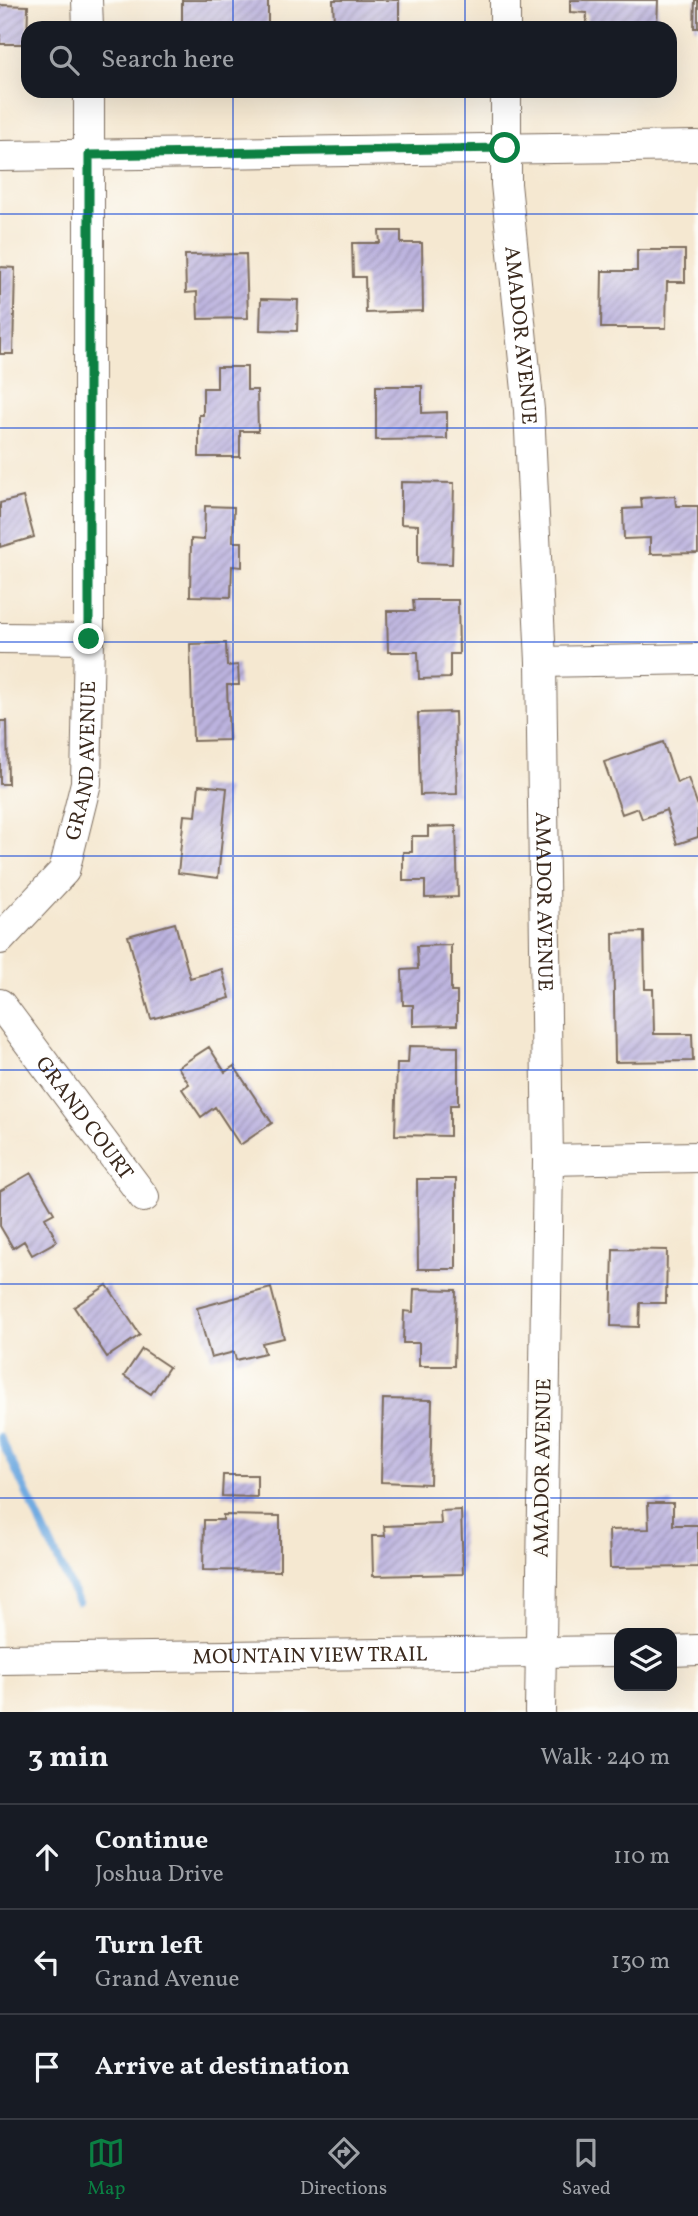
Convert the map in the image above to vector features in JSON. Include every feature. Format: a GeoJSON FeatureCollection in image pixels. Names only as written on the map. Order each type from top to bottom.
{"type":"FeatureCollection","features":[{"type":"Feature","properties":{"kind":"street"},"geometry":{"type":"LineString","coordinates":[[87,0],[88,21]]}},
{"type":"Feature","properties":{"kind":"street"},"geometry":{"type":"LineString","coordinates":[[505,0],[505,21]]}},
{"type":"Feature","properties":{"kind":"street","name":"GRAND AVENUE"},"geometry":{"type":"LineString","coordinates":[[0,939],[64,871],[86,783],[89,639],[89,98]]}},
{"type":"Feature","properties":{"kind":"street","name":"AMADOR AVENUE"},"geometry":{"type":"LineString","coordinates":[[506,98],[506,184],[529,410],[541,662],[548,1160],[540,1712]]}},
{"type":"Feature","properties":{"kind":"street"},"geometry":{"type":"LineString","coordinates":[[0,156],[698,146]]}},
{"type":"Feature","properties":{"kind":"street"},"geometry":{"type":"LineString","coordinates":[[0,638],[89,639]]}},
{"type":"Feature","properties":{"kind":"street"},"geometry":{"type":"LineString","coordinates":[[541,662],[698,659]]}},
{"type":"Feature","properties":{"kind":"street","name":"GRAND COURT"},"geometry":{"type":"LineString","coordinates":[[0,1004],[144,1197]]}},
{"type":"Feature","properties":{"kind":"street"},"geometry":{"type":"LineString","coordinates":[[548,1160],[698,1157]]}},
{"type":"Feature","properties":{"kind":"street"},"geometry":{"type":"LineString","coordinates":[[677,1651],[698,1650]]}},
{"type":"Feature","properties":{"kind":"street","name":"MOUNTAIN VIEW TRAIL"},"geometry":{"type":"LineString","coordinates":[[0,1659],[614,1651]]}},
{"type":"Feature","properties":{"kind":"building"},"geometry":{"type":"Polygon","coordinates":[[[182,0],[268,0],[268,21],[182,21],[182,0]]]}},
{"type":"Feature","properties":{"kind":"building"},"geometry":{"type":"Polygon","coordinates":[[[333,0],[399,0],[399,21],[334,21],[333,0]]]}},
{"type":"Feature","properties":{"kind":"building"},"geometry":{"type":"Polygon","coordinates":[[[570,0],[658,0],[657,21],[586,21],[587,13],[570,12],[570,0]]]}},
{"type":"Feature","properties":{"kind":"building"},"geometry":{"type":"Polygon","coordinates":[[[695,0],[698,0],[698,28],[694,28],[695,0]]]}},
{"type":"Feature","properties":{"kind":"building"},"geometry":{"type":"Polygon","coordinates":[[[0,5],[28,6],[28,21],[21,21],[21,44],[0,44],[0,5]]]}},
{"type":"Feature","properties":{"kind":"building"},"geometry":{"type":"Polygon","coordinates":[[[379,231],[401,231],[401,243],[422,243],[423,311],[366,313],[365,277],[353,277],[352,243],[380,243],[379,231]]]}},
{"type":"Feature","properties":{"kind":"building"},"geometry":{"type":"Polygon","coordinates":[[[637,250],[685,250],[685,282],[667,282],[666,328],[601,328],[602,271],[637,271],[637,250]]]}},
{"type":"Feature","properties":{"kind":"building"},"geometry":{"type":"Polygon","coordinates":[[[246,254],[248,318],[198,319],[197,292],[186,293],[185,255],[246,254]]]}},
{"type":"Feature","properties":{"kind":"building"},"geometry":{"type":"Polygon","coordinates":[[[0,267],[15,268],[13,354],[0,354],[0,267]]]}},
{"type":"Feature","properties":{"kind":"building"},"geometry":{"type":"Polygon","coordinates":[[[261,299],[298,300],[297,331],[260,330],[261,299]]]}},
{"type":"Feature","properties":{"kind":"building"},"geometry":{"type":"Polygon","coordinates":[[[217,367],[247,367],[247,390],[257,390],[258,431],[240,431],[240,457],[199,457],[199,415],[203,415],[203,388],[217,388],[217,367]]]}},
{"type":"Feature","properties":{"kind":"building"},"geometry":{"type":"Polygon","coordinates":[[[376,386],[422,386],[422,413],[447,412],[447,439],[376,440],[376,386]]]}},
{"type":"Feature","properties":{"kind":"building"},"geometry":{"type":"Polygon","coordinates":[[[401,482],[454,483],[452,564],[418,563],[418,525],[401,524],[401,482]]]}},
{"type":"Feature","properties":{"kind":"building"},"geometry":{"type":"Polygon","coordinates":[[[675,496],[676,506],[698,506],[698,553],[650,554],[650,538],[624,539],[623,509],[642,508],[641,498],[675,496]]]}},
{"type":"Feature","properties":{"kind":"building"},"geometry":{"type":"Polygon","coordinates":[[[23,497],[34,537],[0,547],[0,503],[23,497]]]}},
{"type":"Feature","properties":{"kind":"building"},"geometry":{"type":"Polygon","coordinates":[[[205,506],[234,507],[233,542],[242,542],[242,567],[232,566],[231,597],[190,596],[191,539],[204,540],[205,506]]]}},
{"type":"Feature","properties":{"kind":"building"},"geometry":{"type":"Polygon","coordinates":[[[413,600],[458,600],[459,654],[450,654],[450,678],[419,679],[418,652],[388,652],[387,611],[414,611],[413,600]]]}},
{"type":"Feature","properties":{"kind":"building"},"geometry":{"type":"Polygon","coordinates":[[[226,643],[227,666],[238,665],[239,685],[227,685],[229,740],[193,741],[190,644],[226,643]]]}},
{"type":"Feature","properties":{"kind":"building"},"geometry":{"type":"Polygon","coordinates":[[[455,712],[457,794],[420,795],[418,713],[455,712]]]}},
{"type":"Feature","properties":{"kind":"building"},"geometry":{"type":"Polygon","coordinates":[[[0,721],[7,721],[8,784],[0,784],[0,721]]]}},
{"type":"Feature","properties":{"kind":"building"},"geometry":{"type":"Polygon","coordinates":[[[663,742],[677,783],[688,778],[698,806],[698,837],[677,844],[666,810],[642,819],[638,808],[622,814],[604,762],[663,742]]]}},
{"type":"Feature","properties":{"kind":"building"},"geometry":{"type":"Polygon","coordinates":[[[199,785],[227,788],[218,878],[178,873],[184,815],[196,816],[199,785]]]}},
{"type":"Feature","properties":{"kind":"building"},"geometry":{"type":"Polygon","coordinates":[[[456,826],[458,897],[425,898],[425,881],[403,881],[403,852],[412,852],[412,836],[428,836],[428,827],[456,826]]]}},
{"type":"Feature","properties":{"kind":"building"},"geometry":{"type":"Polygon","coordinates":[[[175,923],[190,978],[222,969],[230,998],[151,1019],[128,936],[175,923]]]}},
{"type":"Feature","properties":{"kind":"building"},"geometry":{"type":"Polygon","coordinates":[[[644,932],[645,989],[653,989],[654,1034],[692,1034],[693,1061],[615,1062],[613,933],[644,932]]]}},
{"type":"Feature","properties":{"kind":"building"},"geometry":{"type":"Polygon","coordinates":[[[451,945],[451,992],[457,992],[457,1025],[413,1026],[413,1005],[403,1005],[402,970],[418,969],[417,946],[451,945]]]}},
{"type":"Feature","properties":{"kind":"building"},"geometry":{"type":"Polygon","coordinates":[[[409,1046],[458,1047],[458,1105],[450,1105],[450,1136],[395,1135],[397,1063],[408,1063],[409,1046]]]}},
{"type":"Feature","properties":{"kind":"building"},"geometry":{"type":"Polygon","coordinates":[[[209,1047],[225,1072],[234,1066],[272,1123],[240,1145],[215,1107],[201,1117],[182,1089],[189,1084],[178,1067],[209,1047]]]}},
{"type":"Feature","properties":{"kind":"building"},"geometry":{"type":"Polygon","coordinates":[[[31,1173],[54,1213],[45,1218],[57,1241],[32,1255],[24,1241],[13,1248],[0,1226],[0,1191],[31,1173]]]}},
{"type":"Feature","properties":{"kind":"building"},"geometry":{"type":"Polygon","coordinates":[[[417,1179],[456,1179],[456,1269],[418,1269],[417,1179]]]}},
{"type":"Feature","properties":{"kind":"building"},"geometry":{"type":"Polygon","coordinates":[[[613,1249],[667,1250],[666,1303],[640,1303],[639,1327],[611,1326],[613,1249]]]}},
{"type":"Feature","properties":{"kind":"building"},"geometry":{"type":"Polygon","coordinates":[[[107,1285],[140,1335],[107,1357],[74,1307],[107,1285]]]}},
{"type":"Feature","properties":{"kind":"building"},"geometry":{"type":"Polygon","coordinates":[[[271,1288],[284,1338],[262,1343],[265,1353],[236,1360],[234,1352],[211,1358],[197,1308],[271,1288]]]}},
{"type":"Feature","properties":{"kind":"building"},"geometry":{"type":"Polygon","coordinates":[[[414,1289],[456,1290],[454,1366],[419,1366],[419,1343],[403,1343],[404,1311],[413,1312],[414,1289]]]}},
{"type":"Feature","properties":{"kind":"building"},"geometry":{"type":"Polygon","coordinates":[[[142,1349],[169,1367],[151,1394],[124,1376],[142,1349]]]}},
{"type":"Feature","properties":{"kind":"building"},"geometry":{"type":"Polygon","coordinates":[[[383,1399],[432,1400],[430,1484],[381,1482],[383,1399]]]}},
{"type":"Feature","properties":{"kind":"building"},"geometry":{"type":"Polygon","coordinates":[[[223,1475],[257,1475],[257,1497],[222,1496],[223,1475]]]}},
{"type":"Feature","properties":{"kind":"building"},"geometry":{"type":"Polygon","coordinates":[[[648,1503],[673,1503],[673,1525],[698,1525],[698,1567],[610,1568],[609,1530],[649,1529],[648,1503]]]}},
{"type":"Feature","properties":{"kind":"building"},"geometry":{"type":"Polygon","coordinates":[[[461,1510],[463,1574],[373,1576],[372,1536],[385,1536],[384,1526],[441,1524],[440,1511],[461,1510]]]}},
{"type":"Feature","properties":{"kind":"building"},"geometry":{"type":"Polygon","coordinates":[[[223,1515],[280,1516],[280,1571],[203,1570],[204,1520],[223,1520],[223,1515]]]}},
{"type":"Feature","properties":{"kind":"waterway"},"geometry":{"type":"LineString","coordinates":[[0,1437],[78,1602]]}},
{"type":"Feature","properties":{"kind":"route"},"geometry":{"type":"LineString","coordinates":[[89,639],[89,155],[505,148]]}}]}
